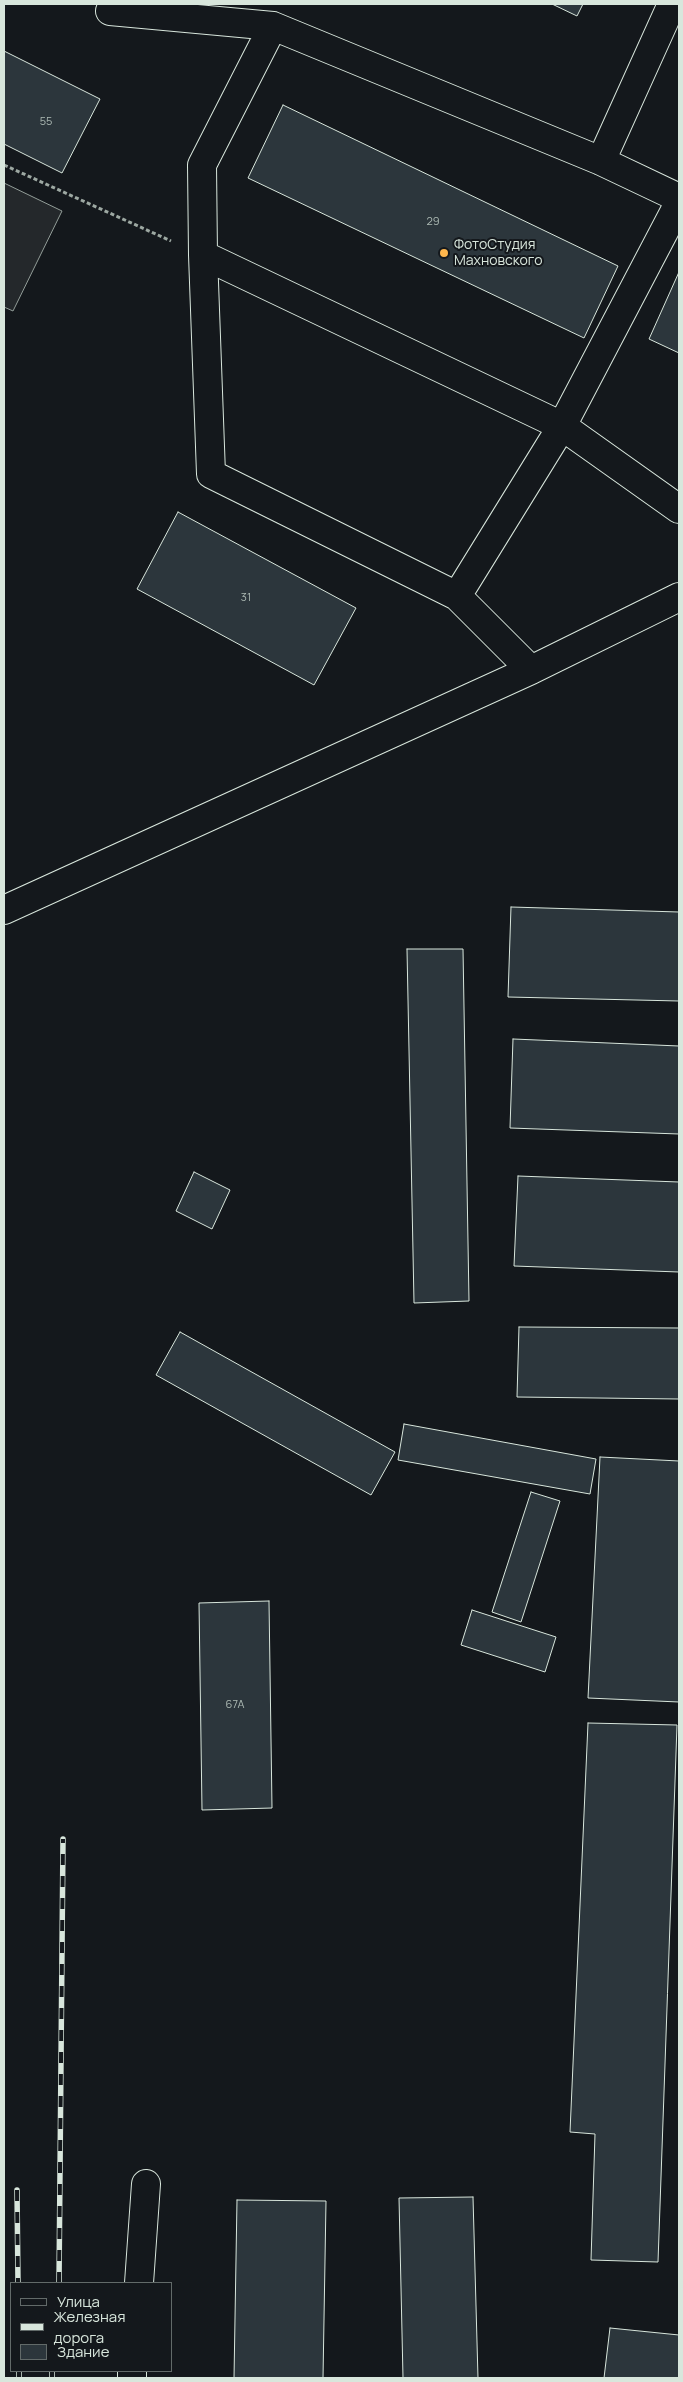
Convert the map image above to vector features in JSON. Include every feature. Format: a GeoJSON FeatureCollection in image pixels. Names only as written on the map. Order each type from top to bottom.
{"type":"FeatureCollection","features":[{"type":"Feature","properties":{"kind":"street"},"geometry":{"type":"LineString","coordinates":[[601,161],[672,4]]}},
{"type":"Feature","properties":{"kind":"street"},"geometry":{"type":"LineString","coordinates":[[106,6],[274,26],[601,161],[679,198]]}},
{"type":"Feature","properties":{"kind":"street"},"geometry":{"type":"LineString","coordinates":[[274,26],[202,165],[203,255],[211,474],[457,596],[531,670]]}},
{"type":"Feature","properties":{"kind":"street"},"geometry":{"type":"LineString","coordinates":[[457,596],[562,426],[679,203]]}},
{"type":"Feature","properties":{"kind":"street"},"geometry":{"type":"LineString","coordinates":[[203,255],[562,426],[679,509]]}},
{"type":"Feature","properties":{"kind":"street"},"geometry":{"type":"LineString","coordinates":[[4,910],[531,670],[679,598]]}},
{"type":"Feature","properties":{"kind":"street"},"geometry":{"type":"LineString","coordinates":[[139,2282],[146,2184]]}},
{"type":"Feature","properties":{"kind":"path"},"geometry":{"type":"LineString","coordinates":[[4,165],[203,255]]}},
{"type":"Feature","properties":{"kind":"shaded area"},"geometry":{"type":"Polygon","coordinates":[[[4,183],[62,211],[13,311],[4,307],[4,183]]]}},
{"type":"Feature","properties":{"kind":"building"},"geometry":{"type":"Polygon","coordinates":[[[552,4],[583,4],[577,16],[552,4]]]}},
{"type":"Feature","properties":{"kind":"building"},"geometry":{"type":"Polygon","coordinates":[[[4,51],[100,99],[62,173],[4,144],[4,51]]]}},
{"type":"Feature","properties":{"kind":"building"},"geometry":{"type":"Polygon","coordinates":[[[283,105],[618,266],[584,338],[248,178],[283,105]]]}},
{"type":"Feature","properties":{"kind":"building"},"geometry":{"type":"Polygon","coordinates":[[[679,272],[679,353],[649,339],[679,272]]]}},
{"type":"Feature","properties":{"kind":"building"},"geometry":{"type":"Polygon","coordinates":[[[178,512],[356,608],[314,685],[137,589],[178,512]]]}},
{"type":"Feature","properties":{"kind":"building"},"geometry":{"type":"Polygon","coordinates":[[[511,907],[679,912],[679,1001],[508,997],[511,907]]]}},
{"type":"Feature","properties":{"kind":"building"},"geometry":{"type":"Polygon","coordinates":[[[407,949],[463,949],[469,1301],[414,1303],[407,949]]]}},
{"type":"Feature","properties":{"kind":"building"},"geometry":{"type":"Polygon","coordinates":[[[513,1039],[679,1046],[679,1134],[510,1128],[513,1039]]]}},
{"type":"Feature","properties":{"kind":"building"},"geometry":{"type":"Polygon","coordinates":[[[194,1172],[230,1190],[212,1229],[176,1211],[194,1172]]]}},
{"type":"Feature","properties":{"kind":"building"},"geometry":{"type":"Polygon","coordinates":[[[518,1176],[679,1182],[679,1272],[514,1266],[518,1176]]]}},
{"type":"Feature","properties":{"kind":"building"},"geometry":{"type":"Polygon","coordinates":[[[519,1327],[679,1328],[679,1399],[517,1397],[519,1327]]]}},
{"type":"Feature","properties":{"kind":"building"},"geometry":{"type":"Polygon","coordinates":[[[180,1332],[395,1452],[371,1495],[156,1375],[180,1332]]]}},
{"type":"Feature","properties":{"kind":"building"},"geometry":{"type":"Polygon","coordinates":[[[404,1424],[596,1459],[590,1494],[398,1460],[404,1424]]]}},
{"type":"Feature","properties":{"kind":"building"},"geometry":{"type":"Polygon","coordinates":[[[600,1457],[679,1461],[679,1702],[588,1698],[600,1457]]]}},
{"type":"Feature","properties":{"kind":"building"},"geometry":{"type":"Polygon","coordinates":[[[531,1492],[560,1501],[521,1622],[492,1612],[531,1492]]]}},
{"type":"Feature","properties":{"kind":"building"},"geometry":{"type":"Polygon","coordinates":[[[269,1601],[272,1808],[202,1810],[199,1603],[269,1601]]]}},
{"type":"Feature","properties":{"kind":"building"},"geometry":{"type":"Polygon","coordinates":[[[472,1610],[556,1637],[545,1672],[461,1645],[472,1610]]]}},
{"type":"Feature","properties":{"kind":"building"},"geometry":{"type":"Polygon","coordinates":[[[588,1723],[677,1725],[658,2262],[591,2260],[595,2134],[570,2132],[588,1723]]]}},
{"type":"Feature","properties":{"kind":"building"},"geometry":{"type":"Polygon","coordinates":[[[473,2197],[478,2378],[403,2378],[399,2198],[473,2197]]]}},
{"type":"Feature","properties":{"kind":"building"},"geometry":{"type":"Polygon","coordinates":[[[237,2200],[326,2201],[323,2378],[234,2378],[237,2200]]]}},
{"type":"Feature","properties":{"kind":"building"},"geometry":{"type":"Polygon","coordinates":[[[610,2328],[679,2335],[679,2378],[604,2378],[610,2328]]]}},
{"type":"Feature","properties":{"kind":"railway"},"geometry":{"type":"LineString","coordinates":[[59,2282],[63,1839]]}},
{"type":"Feature","properties":{"kind":"railway"},"geometry":{"type":"LineString","coordinates":[[17,2190],[18,2282]]}},
{"type":"Feature","properties":{"kind":"railway"},"geometry":{"type":"LineString","coordinates":[[19,2372],[19,2378]]}},
{"type":"Feature","properties":{"kind":"railway"},"geometry":{"type":"LineString","coordinates":[[52,2372],[52,2378]]}},
{"type":"Feature","properties":{"kind":"place","name":"ФотоСтудия Махновского"},"geometry":{"type":"Point","coordinates":[444,253]}}]}
